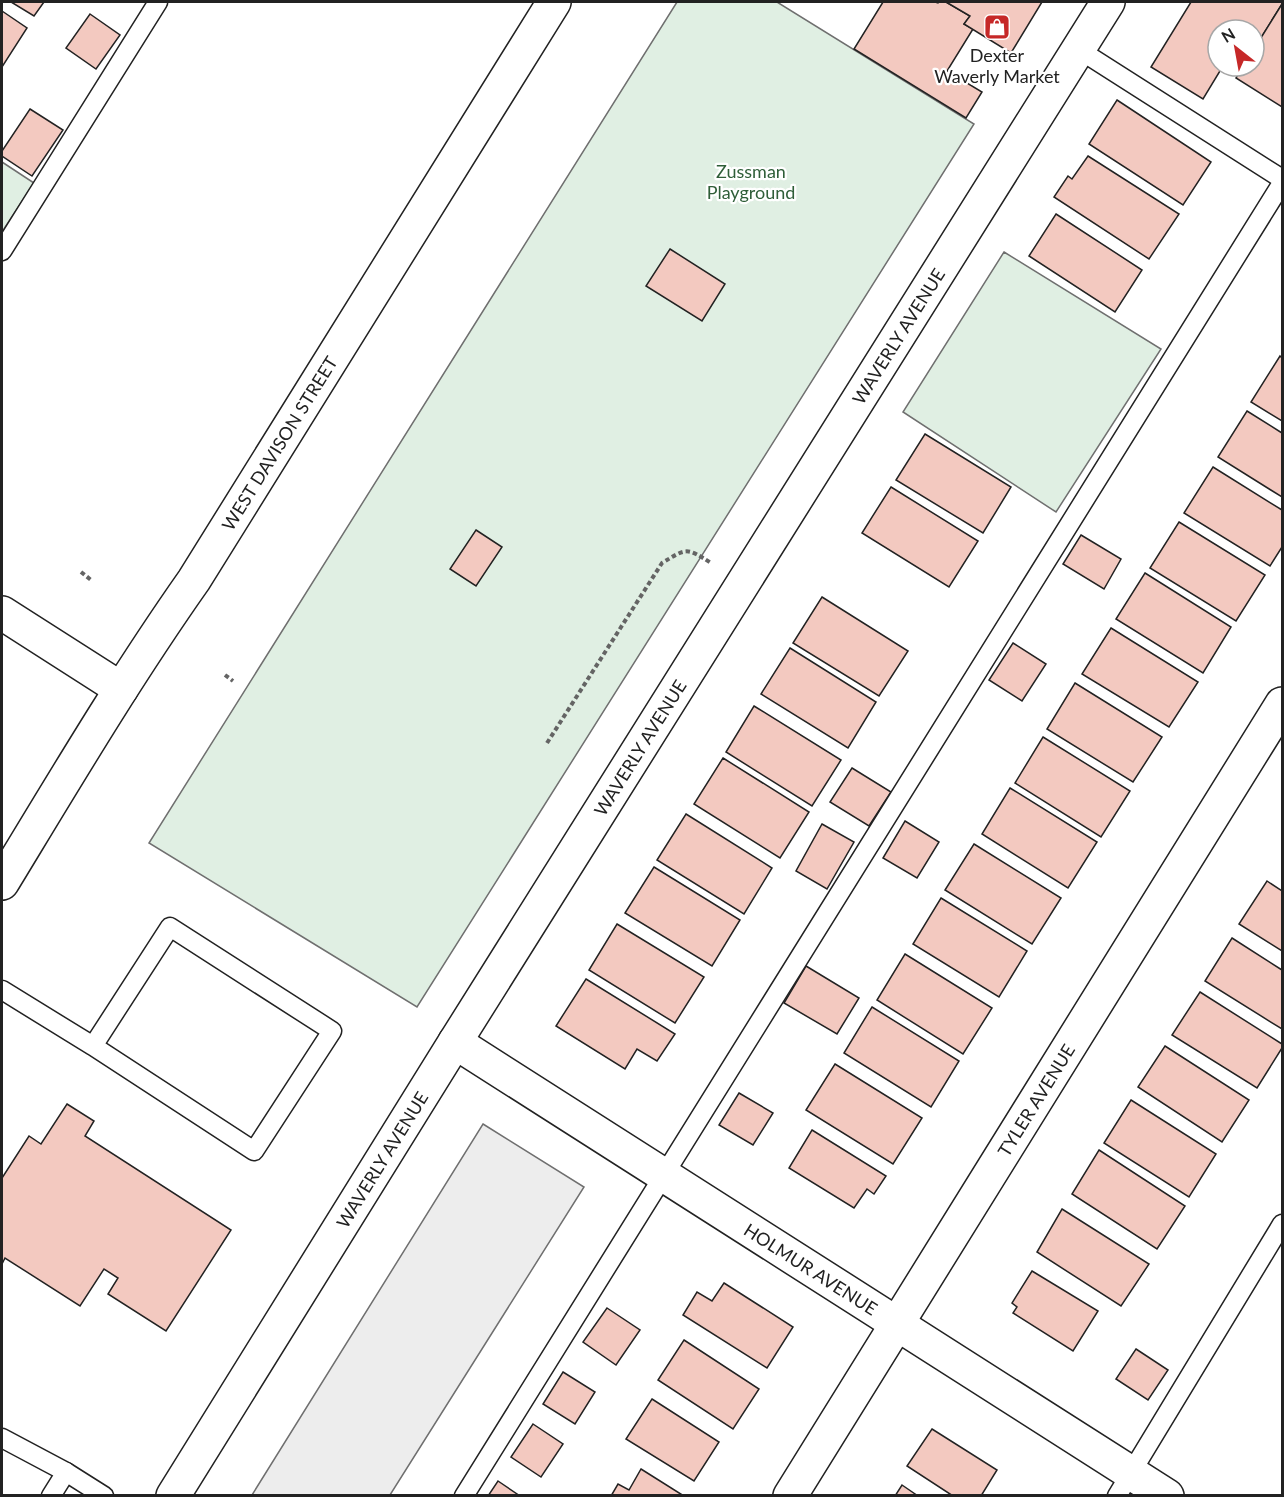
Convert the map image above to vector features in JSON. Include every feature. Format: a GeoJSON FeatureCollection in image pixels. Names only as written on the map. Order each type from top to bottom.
{"type":"FeatureCollection","features":[{"type":"Feature","properties":{"kind":"main road","name":"WEST DAVISON STREET"},"geometry":{"type":"LineString","coordinates":[[2,883],[121,688],[194,580],[554,2]]}},
{"type":"Feature","properties":{"kind":"main road","name":"WAVERLY AVENUE"},"geometry":{"type":"LineString","coordinates":[[173,1496],[455,1042],[1108,2]]}},
{"type":"Feature","properties":{"kind":"main road"},"geometry":{"type":"LineString","coordinates":[[2,613],[121,688]]}},
{"type":"Feature","properties":{"kind":"main road","name":"TYLER AVENUE"},"geometry":{"type":"LineString","coordinates":[[790,1496],[1282,704]]}},
{"type":"Feature","properties":{"kind":"main road","name":"HOLMUR AVENUE"},"geometry":{"type":"LineString","coordinates":[[455,1042],[897,1323],[1124,1484],[1167,1496]]}},
{"type":"Feature","properties":{"kind":"lane"},"geometry":{"type":"LineString","coordinates":[[2,251],[158,2]]}},
{"type":"Feature","properties":{"kind":"lane"},"geometry":{"type":"LineString","coordinates":[[464,1496],[1282,181],[1078,49]]}},
{"type":"Feature","properties":{"kind":"lane"},"geometry":{"type":"LineString","coordinates":[[2,990],[93,1046],[254,1151],[332,1031],[170,927],[93,1046]]}},
{"type":"Feature","properties":{"kind":"lane"},"geometry":{"type":"LineString","coordinates":[[1124,1484],[1282,1224]]}},
{"type":"Feature","properties":{"kind":"lane"},"geometry":{"type":"LineString","coordinates":[[2,1438],[66,1472],[104,1496]]}},
{"type":"Feature","properties":{"kind":"lane"},"geometry":{"type":"LineString","coordinates":[[51,1496],[66,1472]]}},
{"type":"Feature","properties":{"kind":"path"},"geometry":{"type":"LineString","coordinates":[[547,743],[662,563],[681,551],[694,552],[743,583]]}},
{"type":"Feature","properties":{"kind":"path"},"geometry":{"type":"LineString","coordinates":[[81,572],[91,580]]}},
{"type":"Feature","properties":{"kind":"path"},"geometry":{"type":"LineString","coordinates":[[225,675],[233,681]]}},
{"type":"Feature","properties":{"kind":"green space","name":"Zussman Playground"},"geometry":{"type":"Polygon","coordinates":[[[677,2],[777,2],[974,124],[417,1007],[149,843],[677,2]]]}},
{"type":"Feature","properties":{"kind":"green space"},"geometry":{"type":"Polygon","coordinates":[[[2,162],[34,183],[2,232],[2,162]]]}},
{"type":"Feature","properties":{"kind":"green space"},"geometry":{"type":"Polygon","coordinates":[[[1004,252],[1161,349],[1056,512],[903,412],[1004,252]]]}},
{"type":"Feature","properties":{"kind":"shaded area"},"geometry":{"type":"Polygon","coordinates":[[[483,1124],[584,1187],[390,1495],[252,1495],[483,1124]]]}},
{"type":"Feature","properties":{"kind":"building"},"geometry":{"type":"Polygon","coordinates":[[[11,2],[44,2],[34,16],[11,2]]]}},
{"type":"Feature","properties":{"kind":"building"},"geometry":{"type":"Polygon","coordinates":[[[883,2],[946,2],[970,16],[964,24],[973,29],[947,71],[982,92],[966,118],[854,49],[883,2]]]}},
{"type":"Feature","properties":{"kind":"building","name":"Dexter Waverly Market"},"geometry":{"type":"Polygon","coordinates":[[[946,2],[1042,2],[1011,53],[964,24],[970,16],[946,2]]]}},
{"type":"Feature","properties":{"kind":"building"},"geometry":{"type":"Polygon","coordinates":[[[1191,2],[1282,2],[1266,30],[1266,18],[1206,18],[1206,78],[1216,78],[1203,99],[1151,67],[1191,2]]]}},
{"type":"Feature","properties":{"kind":"building"},"geometry":{"type":"Polygon","coordinates":[[[1282,4],[1282,107],[1236,78],[1266,78],[1266,30],[1282,4]]]}},
{"type":"Feature","properties":{"kind":"building"},"geometry":{"type":"Polygon","coordinates":[[[2,11],[27,28],[2,67],[2,11]]]}},
{"type":"Feature","properties":{"kind":"building"},"geometry":{"type":"Polygon","coordinates":[[[90,14],[120,35],[96,69],[66,48],[90,14]]]}},
{"type":"Feature","properties":{"kind":"building"},"geometry":{"type":"Polygon","coordinates":[[[1117,100],[1211,162],[1183,205],[1089,144],[1117,100]]]}},
{"type":"Feature","properties":{"kind":"building"},"geometry":{"type":"Polygon","coordinates":[[[30,109],[63,130],[32,176],[2,156],[2,151],[30,109]]]}},
{"type":"Feature","properties":{"kind":"building"},"geometry":{"type":"Polygon","coordinates":[[[1088,156],[1179,214],[1149,259],[1054,197],[1068,176],[1072,179],[1088,156]]]}},
{"type":"Feature","properties":{"kind":"building"},"geometry":{"type":"Polygon","coordinates":[[[1056,214],[1142,270],[1115,312],[1029,256],[1056,214]]]}},
{"type":"Feature","properties":{"kind":"building"},"geometry":{"type":"Polygon","coordinates":[[[670,249],[725,284],[702,321],[646,286],[670,249]]]}},
{"type":"Feature","properties":{"kind":"building"},"geometry":{"type":"Polygon","coordinates":[[[1280,356],[1282,358],[1282,421],[1251,402],[1280,356]]]}},
{"type":"Feature","properties":{"kind":"building"},"geometry":{"type":"Polygon","coordinates":[[[1247,411],[1282,433],[1282,497],[1218,457],[1247,411]]]}},
{"type":"Feature","properties":{"kind":"building"},"geometry":{"type":"Polygon","coordinates":[[[925,434],[1011,487],[983,533],[896,480],[925,434]]]}},
{"type":"Feature","properties":{"kind":"building"},"geometry":{"type":"Polygon","coordinates":[[[1213,467],[1282,510],[1282,547],[1270,566],[1184,513],[1213,467]]]}},
{"type":"Feature","properties":{"kind":"building"},"geometry":{"type":"Polygon","coordinates":[[[891,487],[978,541],[949,587],[862,533],[891,487]]]}},
{"type":"Feature","properties":{"kind":"building"},"geometry":{"type":"Polygon","coordinates":[[[1179,522],[1265,575],[1236,621],[1150,568],[1179,522]]]}},
{"type":"Feature","properties":{"kind":"building"},"geometry":{"type":"Polygon","coordinates":[[[476,530],[502,547],[476,586],[450,569],[476,530]]]}},
{"type":"Feature","properties":{"kind":"building"},"geometry":{"type":"Polygon","coordinates":[[[1081,535],[1121,559],[1104,589],[1063,564],[1081,535]]]}},
{"type":"Feature","properties":{"kind":"building"},"geometry":{"type":"Polygon","coordinates":[[[1145,573],[1231,627],[1203,673],[1116,619],[1145,573]]]}},
{"type":"Feature","properties":{"kind":"building"},"geometry":{"type":"Polygon","coordinates":[[[822,597],[908,651],[879,696],[793,643],[822,597]]]}},
{"type":"Feature","properties":{"kind":"building"},"geometry":{"type":"Polygon","coordinates":[[[1111,628],[1198,682],[1169,727],[1082,674],[1111,628]]]}},
{"type":"Feature","properties":{"kind":"building"},"geometry":{"type":"Polygon","coordinates":[[[1013,643],[1046,664],[1022,701],[989,680],[1013,643]]]}},
{"type":"Feature","properties":{"kind":"building"},"geometry":{"type":"Polygon","coordinates":[[[790,648],[876,702],[848,748],[761,694],[790,648]]]}},
{"type":"Feature","properties":{"kind":"building"},"geometry":{"type":"Polygon","coordinates":[[[1075,683],[1162,737],[1133,782],[1047,729],[1075,683]]]}},
{"type":"Feature","properties":{"kind":"building"},"geometry":{"type":"Polygon","coordinates":[[[754,706],[841,760],[812,806],[726,752],[754,706]]]}},
{"type":"Feature","properties":{"kind":"building"},"geometry":{"type":"Polygon","coordinates":[[[1043,737],[1130,791],[1101,837],[1015,783],[1043,737]]]}},
{"type":"Feature","properties":{"kind":"building"},"geometry":{"type":"Polygon","coordinates":[[[723,758],[809,812],[780,858],[694,804],[723,758]]]}},
{"type":"Feature","properties":{"kind":"building"},"geometry":{"type":"Polygon","coordinates":[[[852,768],[891,792],[869,826],[830,802],[852,768]]]}},
{"type":"Feature","properties":{"kind":"building"},"geometry":{"type":"Polygon","coordinates":[[[1010,788],[1097,842],[1068,888],[982,834],[1010,788]]]}},
{"type":"Feature","properties":{"kind":"building"},"geometry":{"type":"Polygon","coordinates":[[[686,814],[772,868],[744,914],[657,860],[686,814]]]}},
{"type":"Feature","properties":{"kind":"building"},"geometry":{"type":"Polygon","coordinates":[[[905,821],[939,842],[917,878],[883,858],[905,821]]]}},
{"type":"Feature","properties":{"kind":"building"},"geometry":{"type":"Polygon","coordinates":[[[822,824],[854,842],[827,889],[796,871],[822,824]]]}},
{"type":"Feature","properties":{"kind":"building"},"geometry":{"type":"Polygon","coordinates":[[[974,844],[1061,898],[1032,944],[945,890],[974,844]]]}},
{"type":"Feature","properties":{"kind":"building"},"geometry":{"type":"Polygon","coordinates":[[[654,867],[740,920],[712,966],[625,913],[654,867]]]}},
{"type":"Feature","properties":{"kind":"building"},"geometry":{"type":"Polygon","coordinates":[[[1267,881],[1282,891],[1282,951],[1239,924],[1267,881]]]}},
{"type":"Feature","properties":{"kind":"building"},"geometry":{"type":"Polygon","coordinates":[[[941,898],[1027,951],[999,997],[913,944],[941,898]]]}},
{"type":"Feature","properties":{"kind":"building"},"geometry":{"type":"Polygon","coordinates":[[[617,924],[704,977],[675,1023],[589,970],[617,924]]]}},
{"type":"Feature","properties":{"kind":"building"},"geometry":{"type":"Polygon","coordinates":[[[1232,938],[1282,970],[1282,1029],[1205,981],[1232,938]]]}},
{"type":"Feature","properties":{"kind":"building"},"geometry":{"type":"Polygon","coordinates":[[[905,954],[992,1008],[963,1054],[877,1000],[905,954]]]}},
{"type":"Feature","properties":{"kind":"building"},"geometry":{"type":"Polygon","coordinates":[[[806,966],[859,998],[837,1034],[784,1003],[806,966]]]}},
{"type":"Feature","properties":{"kind":"building"},"geometry":{"type":"Polygon","coordinates":[[[586,979],[675,1034],[657,1061],[637,1049],[625,1069],[556,1026],[586,979]]]}},
{"type":"Feature","properties":{"kind":"building"},"geometry":{"type":"Polygon","coordinates":[[[1200,992],[1282,1044],[1282,1048],[1257,1088],[1172,1035],[1200,992]]]}},
{"type":"Feature","properties":{"kind":"building"},"geometry":{"type":"Polygon","coordinates":[[[872,1007],[959,1061],[931,1107],[844,1053],[872,1007]]]}},
{"type":"Feature","properties":{"kind":"building"},"geometry":{"type":"Polygon","coordinates":[[[1165,1046],[1249,1100],[1222,1142],[1138,1087],[1165,1046]]]}},
{"type":"Feature","properties":{"kind":"building"},"geometry":{"type":"Polygon","coordinates":[[[835,1064],[922,1118],[893,1164],[806,1110],[835,1064]]]}},
{"type":"Feature","properties":{"kind":"building"},"geometry":{"type":"Polygon","coordinates":[[[739,1093],[773,1113],[753,1145],[719,1125],[739,1093]]]}},
{"type":"Feature","properties":{"kind":"building"},"geometry":{"type":"Polygon","coordinates":[[[1131,1100],[1216,1154],[1189,1197],[1104,1143],[1131,1100]]]}},
{"type":"Feature","properties":{"kind":"building"},"geometry":{"type":"Polygon","coordinates":[[[67,1104],[94,1121],[85,1136],[231,1230],[166,1331],[108,1294],[118,1278],[104,1269],[80,1306],[5,1258],[2,1264],[2,1178],[29,1136],[41,1144],[67,1104]]]}},
{"type":"Feature","properties":{"kind":"building"},"geometry":{"type":"Polygon","coordinates":[[[812,1130],[886,1176],[874,1194],[867,1189],[854,1208],[789,1168],[812,1130]]]}},
{"type":"Feature","properties":{"kind":"building"},"geometry":{"type":"Polygon","coordinates":[[[1099,1150],[1185,1206],[1157,1249],[1072,1194],[1099,1150]]]}},
{"type":"Feature","properties":{"kind":"building"},"geometry":{"type":"Polygon","coordinates":[[[1062,1209],[1149,1264],[1121,1306],[1037,1252],[1062,1209]]]}},
{"type":"Feature","properties":{"kind":"building"},"geometry":{"type":"Polygon","coordinates":[[[1032,1271],[1098,1311],[1073,1351],[1013,1313],[1017,1307],[1012,1303],[1032,1271]]]}},
{"type":"Feature","properties":{"kind":"building"},"geometry":{"type":"Polygon","coordinates":[[[724,1283],[793,1327],[767,1368],[683,1315],[697,1292],[712,1301],[724,1283]]]}},
{"type":"Feature","properties":{"kind":"building"},"geometry":{"type":"Polygon","coordinates":[[[607,1308],[640,1330],[616,1365],[583,1342],[607,1308]]]}},
{"type":"Feature","properties":{"kind":"building"},"geometry":{"type":"Polygon","coordinates":[[[684,1340],[759,1389],[733,1429],[658,1380],[684,1340]]]}},
{"type":"Feature","properties":{"kind":"building"},"geometry":{"type":"Polygon","coordinates":[[[1136,1349],[1168,1370],[1148,1400],[1116,1379],[1136,1349]]]}},
{"type":"Feature","properties":{"kind":"building"},"geometry":{"type":"Polygon","coordinates":[[[563,1372],[595,1392],[575,1424],[543,1404],[563,1372]]]}},
{"type":"Feature","properties":{"kind":"building"},"geometry":{"type":"Polygon","coordinates":[[[652,1399],[719,1442],[694,1481],[626,1439],[652,1399]]]}},
{"type":"Feature","properties":{"kind":"building"},"geometry":{"type":"Polygon","coordinates":[[[533,1424],[563,1444],[541,1477],[511,1457],[533,1424]]]}},
{"type":"Feature","properties":{"kind":"building"},"geometry":{"type":"Polygon","coordinates":[[[932,1429],[997,1470],[981,1496],[953,1496],[907,1466],[932,1429]]]}},
{"type":"Feature","properties":{"kind":"building"},"geometry":{"type":"Polygon","coordinates":[[[641,1469],[684,1496],[611,1496],[618,1484],[629,1490],[641,1469]]]}},
{"type":"Feature","properties":{"kind":"building"},"geometry":{"type":"Polygon","coordinates":[[[498,1481],[520,1496],[488,1496],[498,1481]]]}},
{"type":"Feature","properties":{"kind":"building"},"geometry":{"type":"Polygon","coordinates":[[[902,1485],[918,1496],[895,1496],[902,1485]]]}},
{"type":"Feature","properties":{"kind":"place","name":"Dexter Waverly Market"},"geometry":{"type":"Point","coordinates":[997,27]}}]}
